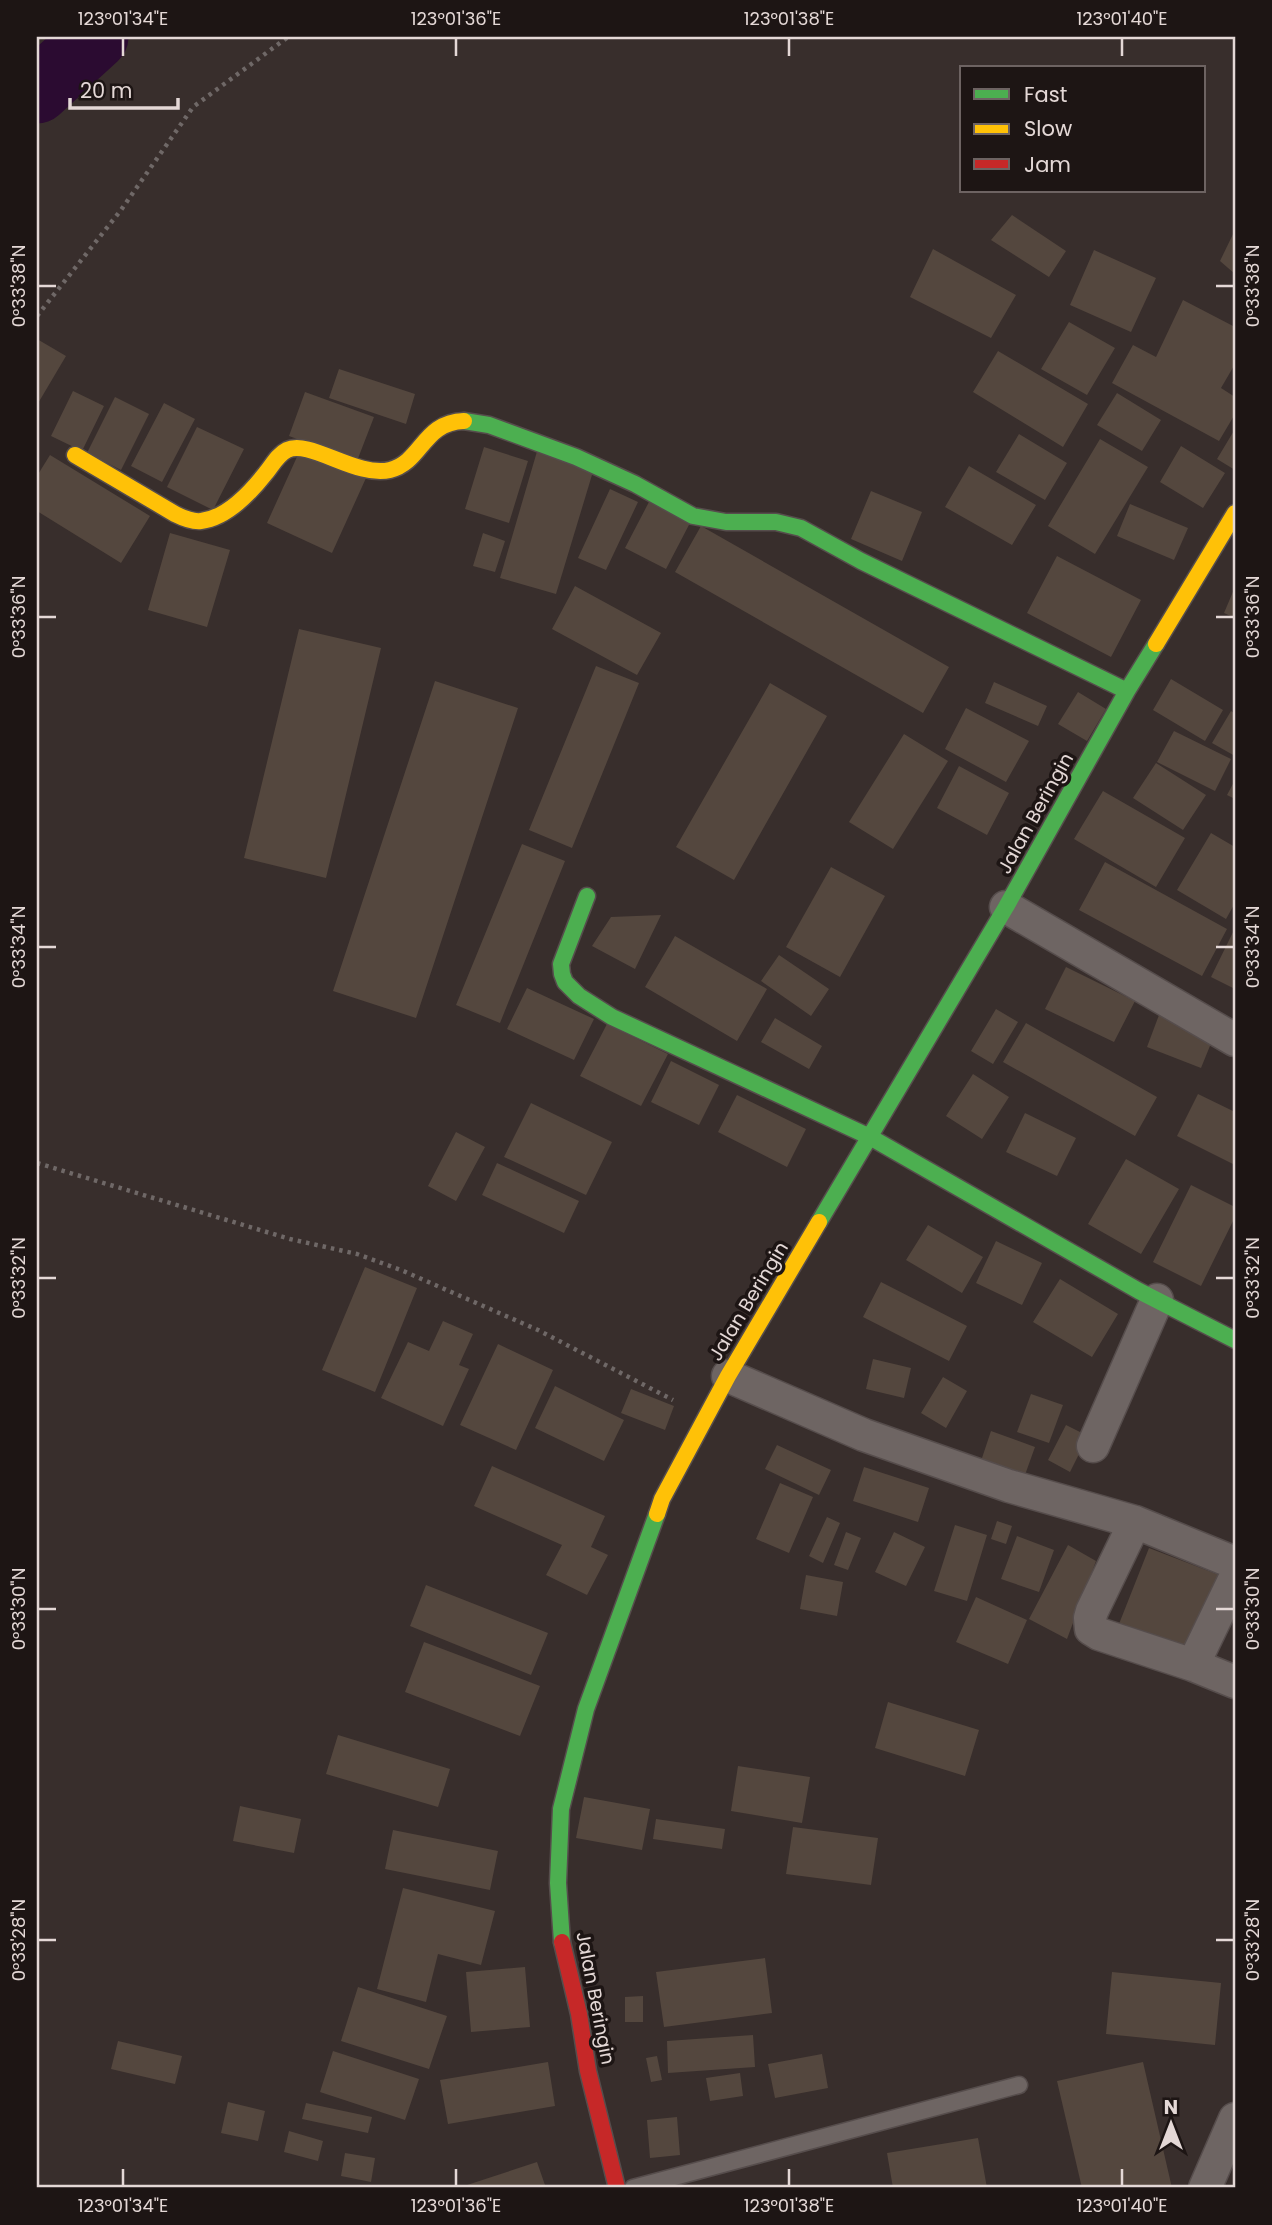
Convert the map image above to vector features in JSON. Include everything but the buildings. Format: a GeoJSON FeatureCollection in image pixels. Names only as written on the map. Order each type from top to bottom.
{"type":"FeatureCollection","features":[{"type":"Feature","properties":{"kind":"street"},"geometry":{"type":"LineString","coordinates":[[75,455],[175,514],[191,521],[203,521],[216,516],[245,497],[268,472],[275,459],[288,448],[300,447],[377,471],[397,467],[414,454],[426,436],[438,426],[452,421],[474,421],[604,467],[701,518],[760,521],[800,527],[845,553],[1127,691]]}},
{"type":"Feature","properties":{"kind":"street","name":"Jalan Beringin"},"geometry":{"type":"LineString","coordinates":[[617,2188],[588,2071],[579,2014],[562,1946],[558,1883],[561,1809],[586,1709],[662,1499],[728,1376],[1006,907],[1127,691],[1230,532]]}},
{"type":"Feature","properties":{"kind":"street"},"geometry":{"type":"LineString","coordinates":[[587,896],[561,964],[564,980],[573,992],[612,1017],[870,1137],[1157,1300],[1235,1340]]}},
{"type":"Feature","properties":{"kind":"street"},"geometry":{"type":"LineString","coordinates":[[1006,907],[1235,1040]]}},
{"type":"Feature","properties":{"kind":"street"},"geometry":{"type":"LineString","coordinates":[[1093,1446],[1157,1300]]}},
{"type":"Feature","properties":{"kind":"street"},"geometry":{"type":"LineString","coordinates":[[728,1376],[864,1435],[1009,1486],[1135,1522],[1235,1563]]}},
{"type":"Feature","properties":{"kind":"street"},"geometry":{"type":"LineString","coordinates":[[1135,1522],[1092,1611],[1091,1629],[1235,1682]]}},
{"type":"Feature","properties":{"kind":"street"},"geometry":{"type":"LineString","coordinates":[[1193,1665],[1235,1578]]}},
{"type":"Feature","properties":{"kind":"street"},"geometry":{"type":"LineString","coordinates":[[1205,2188],[1235,2119]]}},
{"type":"Feature","properties":{"kind":"lane"},"geometry":{"type":"LineString","coordinates":[[633,2188],[1019,2085]]}},
{"type":"Feature","properties":{"kind":"path"},"geometry":{"type":"LineString","coordinates":[[37,316],[121,210],[193,107],[288,37]]}},
{"type":"Feature","properties":{"kind":"path"},"geometry":{"type":"LineString","coordinates":[[37,1163],[300,1242],[357,1254],[401,1270],[538,1331],[664,1394],[703,1420]]}},
{"type":"Feature","properties":{"kind":"waterway"},"geometry":{"type":"LineString","coordinates":[[37,91],[96,37]]}},
{"type":"Feature","properties":{"kind":"traffic: fast"},"geometry":{"type":"LineString","coordinates":[[464,421],[489,425],[576,457],[635,484],[693,516],[726,522],[776,522],[801,528],[861,561],[1127,691]]}},
{"type":"Feature","properties":{"kind":"traffic: fast"},"geometry":{"type":"LineString","coordinates":[[819,1222],[1006,907],[1156,644]]}},
{"type":"Feature","properties":{"kind":"traffic: fast"},"geometry":{"type":"LineString","coordinates":[[587,896],[561,964],[565,982],[579,996],[612,1017],[870,1137],[1139,1291],[1235,1340]]}},
{"type":"Feature","properties":{"kind":"traffic: fast"},"geometry":{"type":"LineString","coordinates":[[562,1942],[558,1883],[561,1809],[586,1709],[657,1514]]}},
{"type":"Feature","properties":{"kind":"traffic: slow"},"geometry":{"type":"LineString","coordinates":[[75,455],[175,514],[201,521],[219,515],[237,504],[287,450],[308,450],[363,469],[390,470],[401,466],[440,428],[464,421]]}},
{"type":"Feature","properties":{"kind":"traffic: slow"},"geometry":{"type":"LineString","coordinates":[[1156,644],[1235,513]]}},
{"type":"Feature","properties":{"kind":"traffic: slow"},"geometry":{"type":"LineString","coordinates":[[657,1514],[662,1499],[728,1376],[819,1222]]}},
{"type":"Feature","properties":{"kind":"traffic: jam"},"geometry":{"type":"LineString","coordinates":[[562,1942],[579,2014],[588,2071],[617,2188]]}}]}
